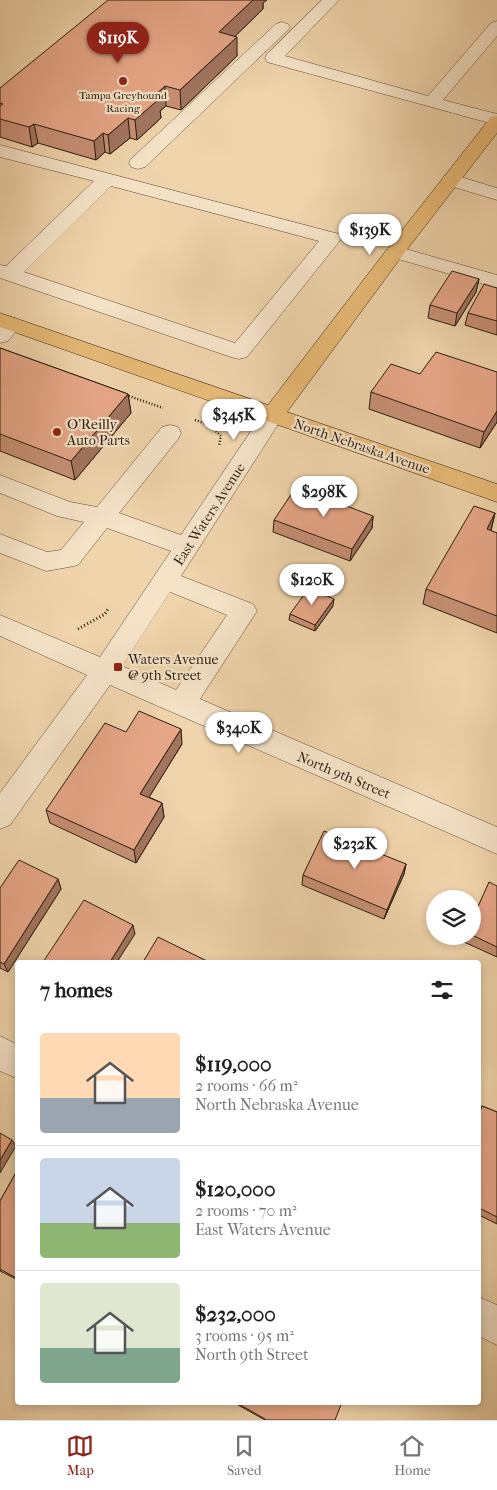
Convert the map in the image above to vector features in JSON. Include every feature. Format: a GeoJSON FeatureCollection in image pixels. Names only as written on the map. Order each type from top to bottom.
{"type":"FeatureCollection","features":[{"type":"Feature","properties":{"kind":"main road","name":"East Waters Avenue"},"geometry":{"type":"LineString","coordinates":[[273,415],[497,120]]}},
{"type":"Feature","properties":{"kind":"main road","name":"North Nebraska Avenue"},"geometry":{"type":"LineString","coordinates":[[4,326],[273,415],[497,493]]}},
{"type":"Feature","properties":{"kind":"street"},"geometry":{"type":"LineString","coordinates":[[138,163],[309,0]]}},
{"type":"Feature","properties":{"kind":"street"},"geometry":{"type":"LineString","coordinates":[[331,0],[273,58],[497,120]]}},
{"type":"Feature","properties":{"kind":"street"},"geometry":{"type":"LineString","coordinates":[[432,102],[497,26]]}},
{"type":"Feature","properties":{"kind":"street"},"geometry":{"type":"LineString","coordinates":[[0,151],[107,179],[332,238],[239,352],[5,272],[107,179]]}},
{"type":"Feature","properties":{"kind":"street"},"geometry":{"type":"LineString","coordinates":[[451,180],[497,194]]}},
{"type":"Feature","properties":{"kind":"street"},"geometry":{"type":"LineString","coordinates":[[395,252],[494,276]]}},
{"type":"Feature","properties":{"kind":"street","name":"East Waters Avenue"},"geometry":{"type":"LineString","coordinates":[[0,816],[105,671],[273,415]]}},
{"type":"Feature","properties":{"kind":"street"},"geometry":{"type":"LineString","coordinates":[[0,543],[46,562],[68,558],[104,517],[170,433]]}},
{"type":"Feature","properties":{"kind":"street"},"geometry":{"type":"LineString","coordinates":[[0,484],[66,510],[104,517],[187,547]]}},
{"type":"Feature","properties":{"kind":"street"},"geometry":{"type":"LineString","coordinates":[[165,580],[244,611],[181,705]]}},
{"type":"Feature","properties":{"kind":"street","name":"North 9th Street"},"geometry":{"type":"LineString","coordinates":[[0,624],[181,705],[497,841]]}},
{"type":"Feature","properties":{"kind":"street"},"geometry":{"type":"LineString","coordinates":[[0,1053],[15,1061]]}},
{"type":"Feature","properties":{"kind":"street"},"geometry":{"type":"LineString","coordinates":[[481,1317],[497,1326]]}},
{"type":"Feature","properties":{"kind":"building","name":"Tampa Greyhound Racing"},"geometry":{"type":"Polygon","coordinates":[[[108,0],[253,0],[219,32],[237,37],[180,90],[165,86],[153,97],[159,99],[135,120],[128,118],[108,135],[103,133],[94,141],[34,124],[29,127],[0,119],[0,106],[3,104],[0,103],[0,88],[108,0]]]}},
{"type":"Feature","properties":{"kind":"building"},"geometry":{"type":"Polygon","coordinates":[[[452,271],[479,279],[457,313],[430,305],[452,271]]]}},
{"type":"Feature","properties":{"kind":"building"},"geometry":{"type":"Polygon","coordinates":[[[484,284],[497,288],[497,321],[468,313],[484,284]]]}},
{"type":"Feature","properties":{"kind":"building","name":"O'Reilly Auto Parts"},"geometry":{"type":"Polygon","coordinates":[[[0,348],[128,394],[71,461],[0,434],[0,348]]]}},
{"type":"Feature","properties":{"kind":"building"},"geometry":{"type":"Polygon","coordinates":[[[436,352],[497,372],[497,411],[484,432],[371,392],[391,364],[420,374],[436,352]]]}},
{"type":"Feature","properties":{"kind":"building"},"geometry":{"type":"Polygon","coordinates":[[[296,487],[373,516],[352,549],[274,520],[296,487]]]}},
{"type":"Feature","properties":{"kind":"building"},"geometry":{"type":"Polygon","coordinates":[[[474,506],[495,513],[487,529],[497,533],[497,616],[426,589],[474,506]]]}},
{"type":"Feature","properties":{"kind":"building"},"geometry":{"type":"Polygon","coordinates":[[[309,588],[334,599],[315,625],[290,614],[309,588]]]}},
{"type":"Feature","properties":{"kind":"building"},"geometry":{"type":"Polygon","coordinates":[[[139,711],[181,729],[140,794],[162,803],[134,850],[46,810],[105,723],[126,732],[139,711]]]}},
{"type":"Feature","properties":{"kind":"building"},"geometry":{"type":"Polygon","coordinates":[[[324,831],[406,864],[387,910],[303,875],[324,831]]]}},
{"type":"Feature","properties":{"kind":"building"},"geometry":{"type":"Polygon","coordinates":[[[19,860],[58,879],[4,964],[0,962],[0,888],[19,860]]]}},
{"type":"Feature","properties":{"kind":"building"},"geometry":{"type":"Polygon","coordinates":[[[489,882],[497,886],[497,947],[481,939],[481,900],[489,882]]]}},
{"type":"Feature","properties":{"kind":"building"},"geometry":{"type":"Polygon","coordinates":[[[84,900],[133,925],[111,960],[44,960],[84,900]]]}},
{"type":"Feature","properties":{"kind":"building"},"geometry":{"type":"Polygon","coordinates":[[[158,937],[205,960],[144,960],[158,937]]]}},
{"type":"Feature","properties":{"kind":"building"},"geometry":{"type":"Polygon","coordinates":[[[482,1106],[497,1112],[497,1217],[481,1209],[482,1106]]]}},
{"type":"Feature","properties":{"kind":"building"},"geometry":{"type":"Polygon","coordinates":[[[0,1133],[12,1140],[0,1160],[0,1133]]]}},
{"type":"Feature","properties":{"kind":"building"},"geometry":{"type":"Polygon","coordinates":[[[15,1174],[15,1277],[0,1269],[0,1201],[15,1174]]]}},
{"type":"Feature","properties":{"kind":"building"},"geometry":{"type":"Polygon","coordinates":[[[240,1405],[341,1405],[335,1420],[265,1419],[240,1405]]]}},
{"type":"Feature","properties":{"kind":"place","name":"Tampa Greyhound Racing"},"geometry":{"type":"Point","coordinates":[123,81]}},
{"type":"Feature","properties":{"kind":"place","name":"O'Reilly Auto Parts"},"geometry":{"type":"Point","coordinates":[57,432]}},
{"type":"Feature","properties":{"kind":"place","name":"Waters Avenue @ 9th Street"},"geometry":{"type":"Point","coordinates":[118,667]}}]}
